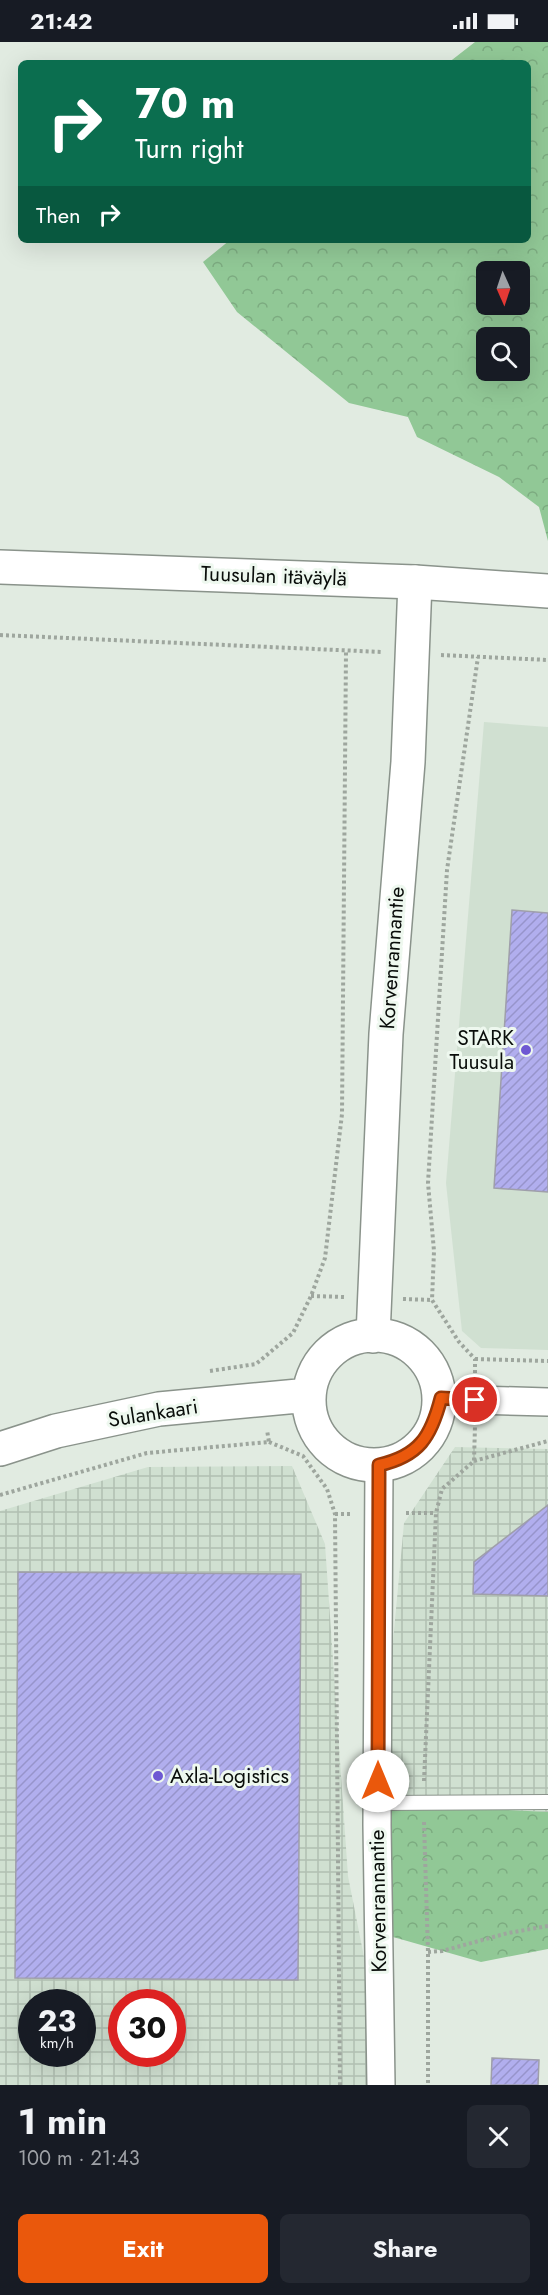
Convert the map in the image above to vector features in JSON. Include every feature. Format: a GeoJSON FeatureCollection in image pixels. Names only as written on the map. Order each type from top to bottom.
{"type":"FeatureCollection","features":[{"type":"Feature","properties":{"kind":"street","name":"Tuusulan itäväylä"},"geometry":{"type":"LineString","coordinates":[[0,567],[415,582],[548,591]]}},
{"type":"Feature","properties":{"kind":"street","name":"Korvenrannantie"},"geometry":{"type":"LineString","coordinates":[[373,1336],[386,1034],[408,762],[415,582]]}},
{"type":"Feature","properties":{"kind":"street"},"geometry":{"type":"LineString","coordinates":[[373,1336],[393,1338],[411,1347],[426,1361],[441,1398],[428,1436],[415,1450],[398,1460],[379,1465],[357,1463],[337,1454],[321,1438],[311,1418],[309,1395],[313,1377],[323,1360],[337,1347],[354,1338],[373,1336]]}},
{"type":"Feature","properties":{"kind":"street","name":"Sulankaari"},"geometry":{"type":"LineString","coordinates":[[0,1449],[56,1431],[159,1409],[309,1395]]}},
{"type":"Feature","properties":{"kind":"street"},"geometry":{"type":"LineString","coordinates":[[441,1398],[548,1402]]}},
{"type":"Feature","properties":{"kind":"street","name":"Korvenrannantie"},"geometry":{"type":"LineString","coordinates":[[379,1465],[378,1803],[381,2085]]}},
{"type":"Feature","properties":{"kind":"lane"},"geometry":{"type":"LineString","coordinates":[[378,1803],[548,1802]]}},
{"type":"Feature","properties":{"kind":"path"},"geometry":{"type":"LineString","coordinates":[[0,635],[548,660]]}},
{"type":"Feature","properties":{"kind":"path"},"geometry":{"type":"LineString","coordinates":[[203,1371],[256,1364],[293,1333],[311,1296],[325,1258],[342,1114],[346,651]]}},
{"type":"Feature","properties":{"kind":"path"},"geometry":{"type":"LineString","coordinates":[[475,1359],[548,1361]]}},
{"type":"Feature","properties":{"kind":"path"},"geometry":{"type":"LineString","coordinates":[[256,1364],[269,1442]]}},
{"type":"Feature","properties":{"kind":"path"},"geometry":{"type":"LineString","coordinates":[[474,1461],[548,1441]]}},
{"type":"Feature","properties":{"kind":"path"},"geometry":{"type":"LineString","coordinates":[[0,1496],[147,1453],[269,1442],[303,1456],[327,1489],[335,1514],[340,2085]]}},
{"type":"Feature","properties":{"kind":"path"},"geometry":{"type":"LineString","coordinates":[[428,1952],[442,1951],[548,1926]]}},
{"type":"Feature","properties":{"kind":"shaded area"},"geometry":{"type":"Polygon","coordinates":[[[484,722],[548,727],[548,1350],[481,1348],[462,1331],[446,1183],[484,722]]]}},
{"type":"Feature","properties":{"kind":"shaded area"},"geometry":{"type":"Polygon","coordinates":[[[455,1447],[548,1449],[548,1812],[378,1803],[404,1523],[455,1447]]]}},
{"type":"Feature","properties":{"kind":"shaded area"},"geometry":{"type":"Polygon","coordinates":[[[292,1466],[325,1544],[348,1876],[380,2038],[380,2085],[0,2085],[0,1511],[148,1467],[292,1466]]]}},
{"type":"Feature","properties":{"kind":"green space"},"geometry":{"type":"Polygon","coordinates":[[[475,42],[548,42],[548,541],[539,507],[499,477],[417,437],[408,417],[349,403],[237,312],[203,262],[226,243],[531,243],[531,60],[452,60],[475,42]]]}},
{"type":"Feature","properties":{"kind":"green space"},"geometry":{"type":"Polygon","coordinates":[[[378,1803],[548,1812],[548,1949],[481,1962],[379,1933],[378,1803]]]}},
{"type":"Feature","properties":{"kind":"building","name":"STARK Tuusula"},"geometry":{"type":"Polygon","coordinates":[[[512,910],[548,913],[548,1192],[494,1188],[512,910]]]}},
{"type":"Feature","properties":{"kind":"building"},"geometry":{"type":"Polygon","coordinates":[[[548,1505],[548,1596],[473,1594],[474,1562],[548,1505]]]}},
{"type":"Feature","properties":{"kind":"building","name":"Axla-Logistics"},"geometry":{"type":"Polygon","coordinates":[[[18,1572],[301,1574],[298,1980],[15,1978],[18,1572]]]}},
{"type":"Feature","properties":{"kind":"building"},"geometry":{"type":"Polygon","coordinates":[[[492,2058],[539,2060],[538,2085],[491,2085],[492,2058]]]}},
{"type":"Feature","properties":{"kind":"place","name":"STARK Tuusula"},"geometry":{"type":"Point","coordinates":[526,1050]}},
{"type":"Feature","properties":{"kind":"place","name":"Axla-Logistics"},"geometry":{"type":"Point","coordinates":[158,1776]}},
{"type":"Feature","properties":{"kind":"route"},"geometry":{"type":"LineString","coordinates":[[378,1781],[379,1465],[398,1460],[415,1450],[428,1436],[441,1398],[475,1400]]}}]}
